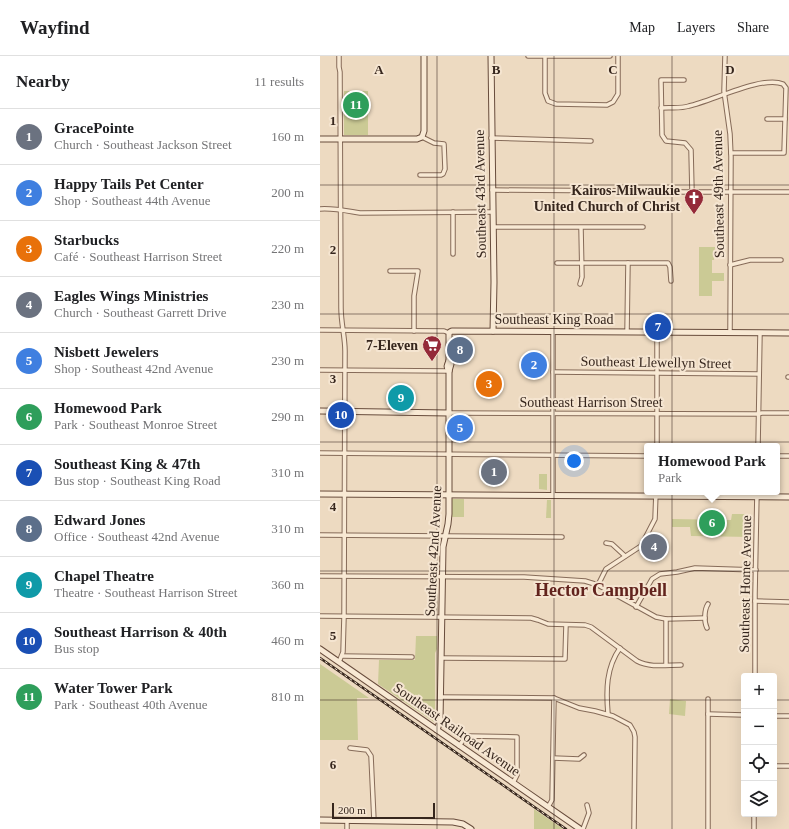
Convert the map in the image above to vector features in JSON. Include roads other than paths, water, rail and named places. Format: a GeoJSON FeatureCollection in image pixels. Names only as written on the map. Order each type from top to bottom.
{"type":"FeatureCollection","features":[{"type":"Feature","properties":{"kind":"street"},"geometry":{"type":"LineString","coordinates":[[339,56],[341,308],[346,370],[344,453],[344,616],[342,656],[339,662]]}},
{"type":"Feature","properties":{"kind":"street"},"geometry":{"type":"LineString","coordinates":[[422,137],[424,131],[424,56]]}},
{"type":"Feature","properties":{"kind":"street","name":"Southeast 43rd Avenue"},"geometry":{"type":"LineString","coordinates":[[491,56],[493,331]]}},
{"type":"Feature","properties":{"kind":"street"},"geometry":{"type":"LineString","coordinates":[[528,56],[610,56]]}},
{"type":"Feature","properties":{"kind":"street"},"geometry":{"type":"LineString","coordinates":[[545,56],[545,93],[548,100],[556,104],[608,105],[613,102],[618,94],[618,56]]}},
{"type":"Feature","properties":{"kind":"street","name":"Southeast 49th Avenue"},"geometry":{"type":"LineString","coordinates":[[725,56],[725,95],[731,153],[730,332]]}},
{"type":"Feature","properties":{"kind":"street"},"geometry":{"type":"LineString","coordinates":[[684,80],[661,80],[662,135],[666,141],[685,143],[691,150],[692,192]]}},
{"type":"Feature","properties":{"kind":"street"},"geometry":{"type":"LineString","coordinates":[[661,108],[687,107],[760,83],[774,82],[783,84],[786,88],[784,153],[731,153]]}},
{"type":"Feature","properties":{"kind":"street"},"geometry":{"type":"LineString","coordinates":[[767,119],[785,119]]}},
{"type":"Feature","properties":{"kind":"street"},"geometry":{"type":"LineString","coordinates":[[320,139],[417,139],[422,137],[434,143],[444,144],[445,169],[443,174],[420,175]]}},
{"type":"Feature","properties":{"kind":"street"},"geometry":{"type":"LineString","coordinates":[[492,138],[591,141]]}},
{"type":"Feature","properties":{"kind":"street"},"geometry":{"type":"LineString","coordinates":[[492,190],[789,192]]}},
{"type":"Feature","properties":{"kind":"street"},"geometry":{"type":"LineString","coordinates":[[320,208],[335,208],[360,213],[493,212]]}},
{"type":"Feature","properties":{"kind":"street"},"geometry":{"type":"LineString","coordinates":[[453,212],[453,254]]}},
{"type":"Feature","properties":{"kind":"street"},"geometry":{"type":"LineString","coordinates":[[493,227],[643,227]]}},
{"type":"Feature","properties":{"kind":"street"},"geometry":{"type":"LineString","coordinates":[[580,284],[582,277],[581,228]]}},
{"type":"Feature","properties":{"kind":"street"},"geometry":{"type":"LineString","coordinates":[[730,264],[750,260],[781,260]]}},
{"type":"Feature","properties":{"kind":"street"},"geometry":{"type":"LineString","coordinates":[[557,263],[668,263],[670,267],[671,281]]}},
{"type":"Feature","properties":{"kind":"street"},"geometry":{"type":"LineString","coordinates":[[627,332],[628,263]]}},
{"type":"Feature","properties":{"kind":"street"},"geometry":{"type":"LineString","coordinates":[[390,271],[418,271],[414,296],[414,331]]}},
{"type":"Feature","properties":{"kind":"street","name":"Southeast King Road"},"geometry":{"type":"LineString","coordinates":[[320,330],[444,331],[449,333],[453,331],[789,333]]}},
{"type":"Feature","properties":{"kind":"street"},"geometry":{"type":"LineString","coordinates":[[553,331],[553,496]]}},
{"type":"Feature","properties":{"kind":"street"},"geometry":{"type":"LineString","coordinates":[[656,443],[657,332]]}},
{"type":"Feature","properties":{"kind":"street","name":"Southeast 42nd Avenue"},"geometry":{"type":"LineString","coordinates":[[437,730],[440,721],[443,547],[448,522],[449,371],[447,364],[449,361],[449,333]]}},
{"type":"Feature","properties":{"kind":"street"},"geometry":{"type":"LineString","coordinates":[[758,443],[760,333]]}},
{"type":"Feature","properties":{"kind":"street"},"geometry":{"type":"LineString","coordinates":[[320,370],[449,371]]}},
{"type":"Feature","properties":{"kind":"street","name":"Southeast Llewellyn Street"},"geometry":{"type":"LineString","coordinates":[[553,372],[759,374]]}},
{"type":"Feature","properties":{"kind":"street","name":"Southeast Harrison Street"},"geometry":{"type":"LineString","coordinates":[[320,411],[553,414],[789,413]]}},
{"type":"Feature","properties":{"kind":"street"},"geometry":{"type":"LineString","coordinates":[[320,453],[644,456]]}},
{"type":"Feature","properties":{"kind":"street"},"geometry":{"type":"LineString","coordinates":[[320,494],[553,496],[644,494]]}},
{"type":"Feature","properties":{"kind":"street"},"geometry":{"type":"LineString","coordinates":[[598,585],[606,568],[641,546],[654,523],[656,514],[656,495]]}},
{"type":"Feature","properties":{"kind":"street","name":"Southeast Home Avenue"},"geometry":{"type":"LineString","coordinates":[[755,673],[757,495]]}},
{"type":"Feature","properties":{"kind":"street"},"geometry":{"type":"LineString","coordinates":[[768,495],[789,497]]}},
{"type":"Feature","properties":{"kind":"street"},"geometry":{"type":"LineString","coordinates":[[320,535],[562,537]]}},
{"type":"Feature","properties":{"kind":"street"},"geometry":{"type":"LineString","coordinates":[[606,543],[612,544],[625,556]]}},
{"type":"Feature","properties":{"kind":"street"},"geometry":{"type":"LineString","coordinates":[[636,607],[652,579],[660,574],[695,568],[756,570]]}},
{"type":"Feature","properties":{"kind":"street"},"geometry":{"type":"LineString","coordinates":[[320,576],[524,577],[585,581],[598,585],[651,616],[666,619],[706,618]]}},
{"type":"Feature","properties":{"kind":"street"},"geometry":{"type":"LineString","coordinates":[[755,601],[789,602]]}},
{"type":"Feature","properties":{"kind":"street"},"geometry":{"type":"LineString","coordinates":[[707,628],[706,607],[708,604]]}},
{"type":"Feature","properties":{"kind":"street"},"geometry":{"type":"LineString","coordinates":[[320,616],[531,618],[548,624],[585,625],[591,627],[643,664],[681,665]]}},
{"type":"Feature","properties":{"kind":"street"},"geometry":{"type":"LineString","coordinates":[[666,619],[666,665]]}},
{"type":"Feature","properties":{"kind":"street"},"geometry":{"type":"LineString","coordinates":[[441,658],[565,659],[566,625]]}},
{"type":"Feature","properties":{"kind":"street"},"geometry":{"type":"LineString","coordinates":[[608,714],[608,672],[612,660],[620,648]]}},
{"type":"Feature","properties":{"kind":"street","name":"Southeast Railroad Avenue"},"geometry":{"type":"LineString","coordinates":[[320,649],[548,808],[581,829]]}},
{"type":"Feature","properties":{"kind":"street"},"geometry":{"type":"LineString","coordinates":[[342,656],[412,657]]}},
{"type":"Feature","properties":{"kind":"street"},"geometry":{"type":"LineString","coordinates":[[440,696],[554,698],[579,708],[608,714],[628,724],[632,727],[635,737],[634,829]]}},
{"type":"Feature","properties":{"kind":"street"},"geometry":{"type":"LineString","coordinates":[[548,808],[552,800],[554,698]]}},
{"type":"Feature","properties":{"kind":"street"},"geometry":{"type":"LineString","coordinates":[[708,698],[708,829]]}},
{"type":"Feature","properties":{"kind":"street"},"geometry":{"type":"LineString","coordinates":[[708,714],[741,715]]}},
{"type":"Feature","properties":{"kind":"street"},"geometry":{"type":"LineString","coordinates":[[777,716],[789,716]]}},
{"type":"Feature","properties":{"kind":"street"},"geometry":{"type":"LineString","coordinates":[[460,746],[464,739],[469,736],[517,737],[517,775],[513,783]]}},
{"type":"Feature","properties":{"kind":"street"},"geometry":{"type":"LineString","coordinates":[[350,748],[367,750],[371,756],[374,821]]}},
{"type":"Feature","properties":{"kind":"street"},"geometry":{"type":"LineString","coordinates":[[553,758],[579,759],[584,755]]}},
{"type":"Feature","properties":{"kind":"street"},"geometry":{"type":"LineString","coordinates":[[777,766],[789,766]]}},
{"type":"Feature","properties":{"kind":"street"},"geometry":{"type":"LineString","coordinates":[[581,829],[589,813],[587,805]]}},
{"type":"Feature","properties":{"kind":"street"},"geometry":{"type":"LineString","coordinates":[[754,817],[754,829]]}},
{"type":"Feature","properties":{"kind":"street"},"geometry":{"type":"LineString","coordinates":[[320,820],[455,822],[471,829]]}},
{"type":"Feature","properties":{"kind":"street"},"geometry":{"type":"LineString","coordinates":[[347,821],[347,829]]}},
{"type":"Feature","properties":{"kind":"railway"},"geometry":{"type":"LineString","coordinates":[[320,658],[566,829]]}},
{"type":"Feature","properties":{"kind":"place","name":"Water Tower Park"},"geometry":{"type":"Point","coordinates":[356,105]}},
{"type":"Feature","properties":{"kind":"place","name":"Kairos-Milwaukie United Church of Christ"},"geometry":{"type":"Point","coordinates":[694,215]}},
{"type":"Feature","properties":{"kind":"place","name":"Southeast King & 47th"},"geometry":{"type":"Point","coordinates":[658,327]}},
{"type":"Feature","properties":{"kind":"place","name":"Edward Jones"},"geometry":{"type":"Point","coordinates":[460,350]}},
{"type":"Feature","properties":{"kind":"place","name":"7-Eleven"},"geometry":{"type":"Point","coordinates":[432,362]}},
{"type":"Feature","properties":{"kind":"place","name":"Happy Tails Pet Center"},"geometry":{"type":"Point","coordinates":[534,365]}},
{"type":"Feature","properties":{"kind":"place","name":"Starbucks"},"geometry":{"type":"Point","coordinates":[489,384]}},
{"type":"Feature","properties":{"kind":"place","name":"Chapel Theatre"},"geometry":{"type":"Point","coordinates":[401,398]}},
{"type":"Feature","properties":{"kind":"place","name":"Southeast Harrison & 40th"},"geometry":{"type":"Point","coordinates":[341,415]}},
{"type":"Feature","properties":{"kind":"place","name":"Nisbett Jewelers"},"geometry":{"type":"Point","coordinates":[460,428]}},
{"type":"Feature","properties":{"kind":"place","name":"GracePointe"},"geometry":{"type":"Point","coordinates":[494,472]}},
{"type":"Feature","properties":{"kind":"place","name":"Homewood Park"},"geometry":{"type":"Point","coordinates":[712,523]}},
{"type":"Feature","properties":{"kind":"place","name":"Eagles Wings Ministries"},"geometry":{"type":"Point","coordinates":[654,547]}},
{"type":"Feature","properties":{"kind":"district","name":"Hector Campbell"},"geometry":{"type":"Point","coordinates":[601,590]}}]}
